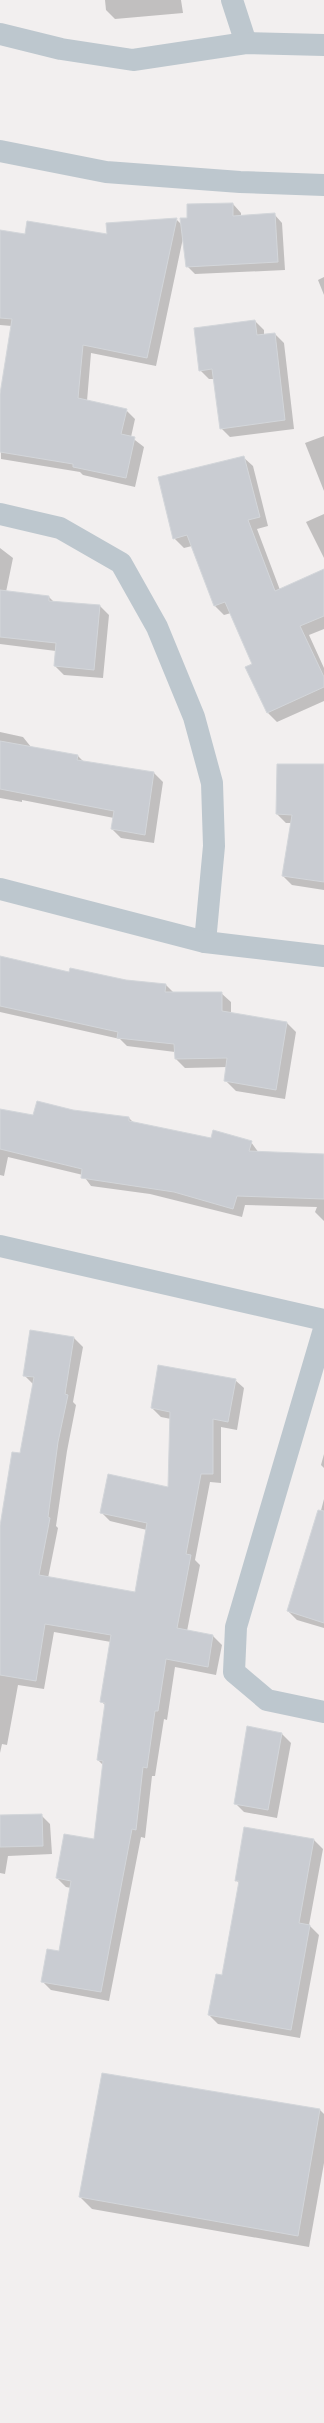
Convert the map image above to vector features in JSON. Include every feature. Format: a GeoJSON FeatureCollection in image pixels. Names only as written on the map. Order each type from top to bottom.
{"type":"FeatureCollection","features":[{"type":"Feature","properties":{"kind":"street"},"geometry":{"type":"LineString","coordinates":[[232,0],[246,43]]}},
{"type":"Feature","properties":{"kind":"street"},"geometry":{"type":"LineString","coordinates":[[0,34],[61,49],[133,60],[246,43],[324,45]]}},
{"type":"Feature","properties":{"kind":"street"},"geometry":{"type":"LineString","coordinates":[[0,151],[106,172],[240,182],[324,185]]}},
{"type":"Feature","properties":{"kind":"street"},"geometry":{"type":"LineString","coordinates":[[0,514],[60,528],[121,563],[157,627],[194,717],[212,783],[214,846],[205,942]]}},
{"type":"Feature","properties":{"kind":"street"},"geometry":{"type":"LineString","coordinates":[[0,889],[205,942],[324,956]]}},
{"type":"Feature","properties":{"kind":"street"},"geometry":{"type":"LineString","coordinates":[[0,1246],[324,1320]]}},
{"type":"Feature","properties":{"kind":"street"},"geometry":{"type":"LineString","coordinates":[[324,1328],[236,1627],[234,1672],[267,1700],[324,1712]]}},
{"type":"Feature","properties":{"kind":"building"},"geometry":{"type":"Polygon","coordinates":[[[233,203],[233,216],[275,213],[278,262],[186,267],[180,218],[187,218],[187,204],[233,203]]]}},
{"type":"Feature","properties":{"kind":"building"},"geometry":{"type":"Polygon","coordinates":[[[177,218],[147,358],[83,345],[78,398],[127,409],[121,434],[135,437],[126,478],[73,467],[73,464],[0,452],[0,394],[12,319],[0,318],[0,230],[25,234],[27,221],[107,234],[106,223],[177,218]]]}},
{"type":"Feature","properties":{"kind":"building"},"geometry":{"type":"Polygon","coordinates":[[[255,320],[257,335],[275,333],[285,420],[220,429],[212,369],[199,371],[194,328],[255,320]]]}},
{"type":"Feature","properties":{"kind":"building"},"geometry":{"type":"Polygon","coordinates":[[[244,456],[260,517],[248,520],[275,591],[324,569],[324,616],[300,626],[324,677],[324,687],[267,713],[245,667],[252,664],[225,602],[214,606],[187,535],[173,539],[158,477],[244,456]]]}},
{"type":"Feature","properties":{"kind":"building"},"geometry":{"type":"Polygon","coordinates":[[[0,590],[49,596],[49,601],[100,605],[94,670],[54,666],[56,643],[0,637],[0,590]]]}},
{"type":"Feature","properties":{"kind":"building"},"geometry":{"type":"Polygon","coordinates":[[[0,741],[78,755],[77,760],[154,772],[145,835],[111,829],[114,811],[0,789],[0,741]]]}},
{"type":"Feature","properties":{"kind":"building"},"geometry":{"type":"Polygon","coordinates":[[[277,764],[324,764],[324,882],[282,876],[292,815],[276,814],[277,764]]]}},
{"type":"Feature","properties":{"kind":"building"},"geometry":{"type":"Polygon","coordinates":[[[0,956],[69,972],[70,968],[126,980],[166,984],[165,992],[222,992],[222,1011],[287,1022],[276,1090],[224,1081],[227,1058],[175,1059],[174,1044],[117,1038],[118,1032],[0,1006],[0,956]]]}},
{"type":"Feature","properties":{"kind":"building"},"geometry":{"type":"Polygon","coordinates":[[[37,1101],[73,1110],[129,1117],[129,1121],[211,1138],[213,1130],[252,1141],[249,1151],[324,1154],[324,1199],[237,1196],[233,1209],[174,1192],[81,1178],[82,1169],[0,1149],[0,1109],[33,1115],[37,1101]]]}},
{"type":"Feature","properties":{"kind":"building"},"geometry":{"type":"Polygon","coordinates":[[[30,1330],[74,1337],[65,1394],[68,1395],[58,1442],[48,1517],[50,1518],[39,1575],[135,1592],[147,1523],[100,1513],[108,1474],[168,1487],[170,1412],[151,1408],[158,1365],[236,1379],[228,1422],[213,1419],[213,1474],[201,1474],[186,1554],[191,1555],[177,1628],[213,1635],[208,1667],[166,1659],[158,1711],[155,1711],[147,1768],[143,1767],[136,1830],[132,1829],[101,1992],[41,1982],[47,1949],[59,1951],[71,1881],[56,1878],[64,1834],[94,1839],[103,1761],[97,1760],[105,1703],[100,1702],[111,1635],[45,1624],[36,1681],[0,1675],[0,1526],[12,1452],[20,1453],[34,1377],[23,1376],[30,1330]]]}},
{"type":"Feature","properties":{"kind":"building"},"geometry":{"type":"Polygon","coordinates":[[[318,1510],[324,1511],[324,1623],[287,1611],[318,1510]]]}},
{"type":"Feature","properties":{"kind":"building"},"geometry":{"type":"Polygon","coordinates":[[[247,1726],[282,1733],[268,1810],[234,1804],[247,1726]]]}},
{"type":"Feature","properties":{"kind":"building"},"geometry":{"type":"Polygon","coordinates":[[[42,1814],[43,1846],[0,1847],[0,1815],[42,1814]]]}},
{"type":"Feature","properties":{"kind":"building"},"geometry":{"type":"Polygon","coordinates":[[[244,1827],[314,1839],[299,1923],[310,1925],[291,2030],[208,2015],[216,1974],[222,1975],[239,1881],[235,1881],[244,1827]]]}},
{"type":"Feature","properties":{"kind":"building"},"geometry":{"type":"Polygon","coordinates":[[[102,2073],[320,2109],[298,2236],[79,2197],[102,2073]]]}}]}
